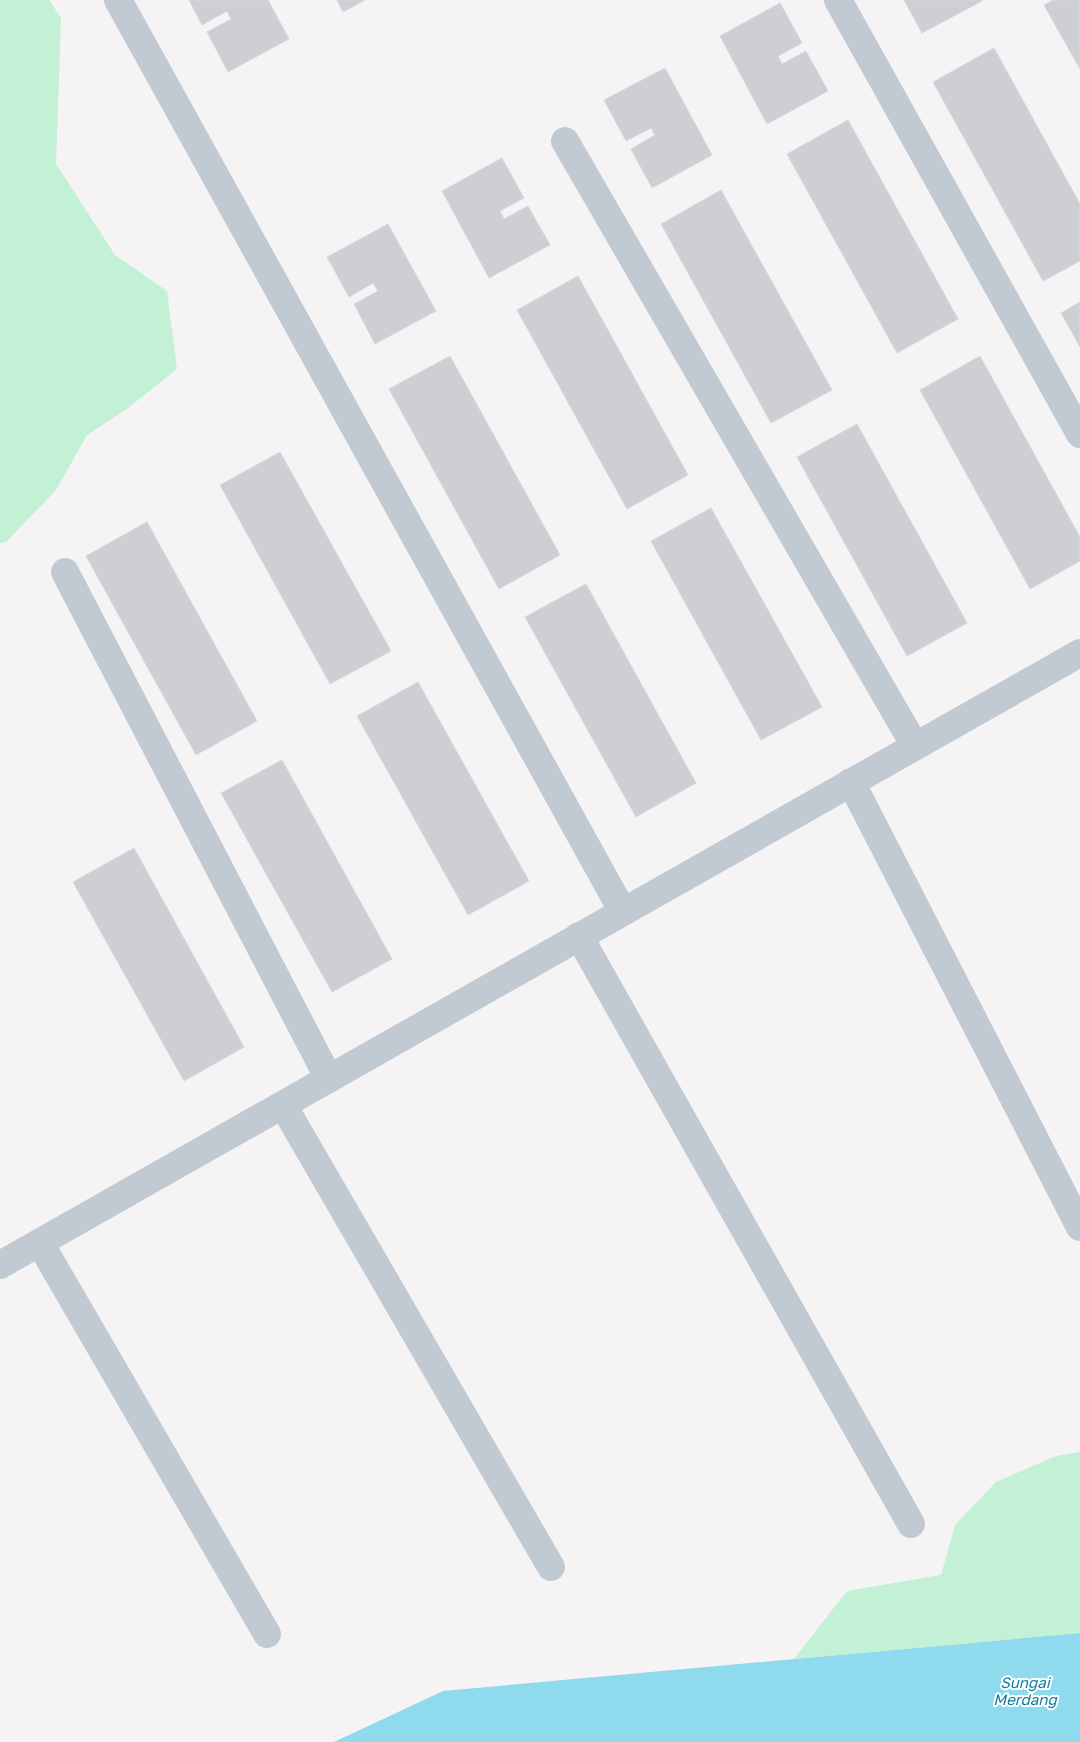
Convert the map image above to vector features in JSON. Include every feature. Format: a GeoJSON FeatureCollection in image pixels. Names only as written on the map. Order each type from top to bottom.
{"type":"FeatureCollection","features":[{"type":"Feature","properties":{"kind":"street"},"geometry":{"type":"LineString","coordinates":[[118,0],[623,912]]}},
{"type":"Feature","properties":{"kind":"street"},"geometry":{"type":"LineString","coordinates":[[838,0],[1080,434]]}},
{"type":"Feature","properties":{"kind":"street"},"geometry":{"type":"LineString","coordinates":[[565,141],[915,746]]}},
{"type":"Feature","properties":{"kind":"street"},"geometry":{"type":"LineString","coordinates":[[65,572],[329,1078]]}},
{"type":"Feature","properties":{"kind":"street"},"geometry":{"type":"LineString","coordinates":[[0,1266],[1080,653]]}},
{"type":"Feature","properties":{"kind":"street"},"geometry":{"type":"LineString","coordinates":[[851,782],[1080,1227]]}},
{"type":"Feature","properties":{"kind":"street"},"geometry":{"type":"LineString","coordinates":[[579,936],[911,1524]]}},
{"type":"Feature","properties":{"kind":"street"},"geometry":{"type":"LineString","coordinates":[[283,1105],[551,1568]]}},
{"type":"Feature","properties":{"kind":"street"},"geometry":{"type":"LineString","coordinates":[[40,1243],[267,1634]]}},
{"type":"Feature","properties":{"kind":"green space"},"geometry":{"type":"Polygon","coordinates":[[[0,0],[49,0],[61,18],[56,164],[115,255],[167,291],[177,369],[128,408],[87,435],[56,490],[6,542],[0,543],[0,0]]]}},
{"type":"Feature","properties":{"kind":"green space"},"geometry":{"type":"Polygon","coordinates":[[[1080,1452],[1080,1633],[794,1659],[847,1591],[941,1575],[955,1525],[996,1482],[1056,1456],[1080,1452]]]}},
{"type":"Feature","properties":{"kind":"water","name":"Sungai Merdang"},"geometry":{"type":"Polygon","coordinates":[[[1080,1633],[1080,1742],[334,1742],[443,1691],[1080,1633]]]}},
{"type":"Feature","properties":{"kind":"building"},"geometry":{"type":"Polygon","coordinates":[[[189,0],[268,0],[289,39],[228,72],[207,32],[231,19],[227,11],[202,25],[189,0]]]}},
{"type":"Feature","properties":{"kind":"building"},"geometry":{"type":"Polygon","coordinates":[[[337,0],[365,0],[343,12],[337,0]]]}},
{"type":"Feature","properties":{"kind":"building"},"geometry":{"type":"Polygon","coordinates":[[[904,0],[982,0],[982,1],[922,33],[904,0]]]}},
{"type":"Feature","properties":{"kind":"building"},"geometry":{"type":"Polygon","coordinates":[[[1053,0],[1080,0],[1080,69],[1044,5],[1053,0]]]}},
{"type":"Feature","properties":{"kind":"building"},"geometry":{"type":"Polygon","coordinates":[[[780,3],[802,43],[778,56],[782,64],[806,51],[828,91],[767,124],[720,36],[780,3]]]}},
{"type":"Feature","properties":{"kind":"building"},"geometry":{"type":"Polygon","coordinates":[[[994,48],[1080,204],[1080,261],[1043,281],[933,82],[994,48]]]}},
{"type":"Feature","properties":{"kind":"building"},"geometry":{"type":"Polygon","coordinates":[[[665,68],[712,155],[652,188],[631,149],[655,135],[651,128],[626,141],[604,100],[665,68]]]}},
{"type":"Feature","properties":{"kind":"building"},"geometry":{"type":"Polygon","coordinates":[[[848,120],[958,319],[897,353],[787,154],[848,120]]]}},
{"type":"Feature","properties":{"kind":"building"},"geometry":{"type":"Polygon","coordinates":[[[502,158],[524,198],[500,211],[504,219],[528,206],[550,245],[489,278],[442,191],[502,158]]]}},
{"type":"Feature","properties":{"kind":"building"},"geometry":{"type":"Polygon","coordinates":[[[721,190],[832,390],[771,423],[661,224],[721,190]]]}},
{"type":"Feature","properties":{"kind":"building"},"geometry":{"type":"Polygon","coordinates":[[[388,224],[436,311],[375,344],[354,304],[378,291],[373,283],[349,297],[327,257],[388,224]]]}},
{"type":"Feature","properties":{"kind":"building"},"geometry":{"type":"Polygon","coordinates":[[[578,276],[688,475],[627,509],[517,310],[578,276]]]}},
{"type":"Feature","properties":{"kind":"building"},"geometry":{"type":"Polygon","coordinates":[[[1080,302],[1080,347],[1061,313],[1080,302]]]}},
{"type":"Feature","properties":{"kind":"building"},"geometry":{"type":"Polygon","coordinates":[[[450,356],[560,555],[499,589],[389,389],[450,356]]]}},
{"type":"Feature","properties":{"kind":"building"},"geometry":{"type":"Polygon","coordinates":[[[980,356],[1080,537],[1080,561],[1030,589],[920,390],[980,356]]]}},
{"type":"Feature","properties":{"kind":"building"},"geometry":{"type":"Polygon","coordinates":[[[857,424],[967,623],[907,656],[797,457],[857,424]]]}},
{"type":"Feature","properties":{"kind":"building"},"geometry":{"type":"Polygon","coordinates":[[[280,452],[391,651],[330,684],[220,485],[280,452]]]}},
{"type":"Feature","properties":{"kind":"building"},"geometry":{"type":"Polygon","coordinates":[[[711,508],[822,707],[761,740],[651,541],[711,508]]]}},
{"type":"Feature","properties":{"kind":"building"},"geometry":{"type":"Polygon","coordinates":[[[147,522],[257,721],[196,755],[86,556],[147,522]]]}},
{"type":"Feature","properties":{"kind":"building"},"geometry":{"type":"Polygon","coordinates":[[[586,584],[696,783],[636,817],[525,617],[586,584]]]}},
{"type":"Feature","properties":{"kind":"building"},"geometry":{"type":"Polygon","coordinates":[[[418,682],[529,881],[468,915],[357,716],[418,682]]]}},
{"type":"Feature","properties":{"kind":"building"},"geometry":{"type":"Polygon","coordinates":[[[282,760],[392,959],[332,992],[221,793],[282,760]]]}},
{"type":"Feature","properties":{"kind":"building"},"geometry":{"type":"Polygon","coordinates":[[[134,848],[244,1047],[184,1081],[73,882],[134,848]]]}}]}
